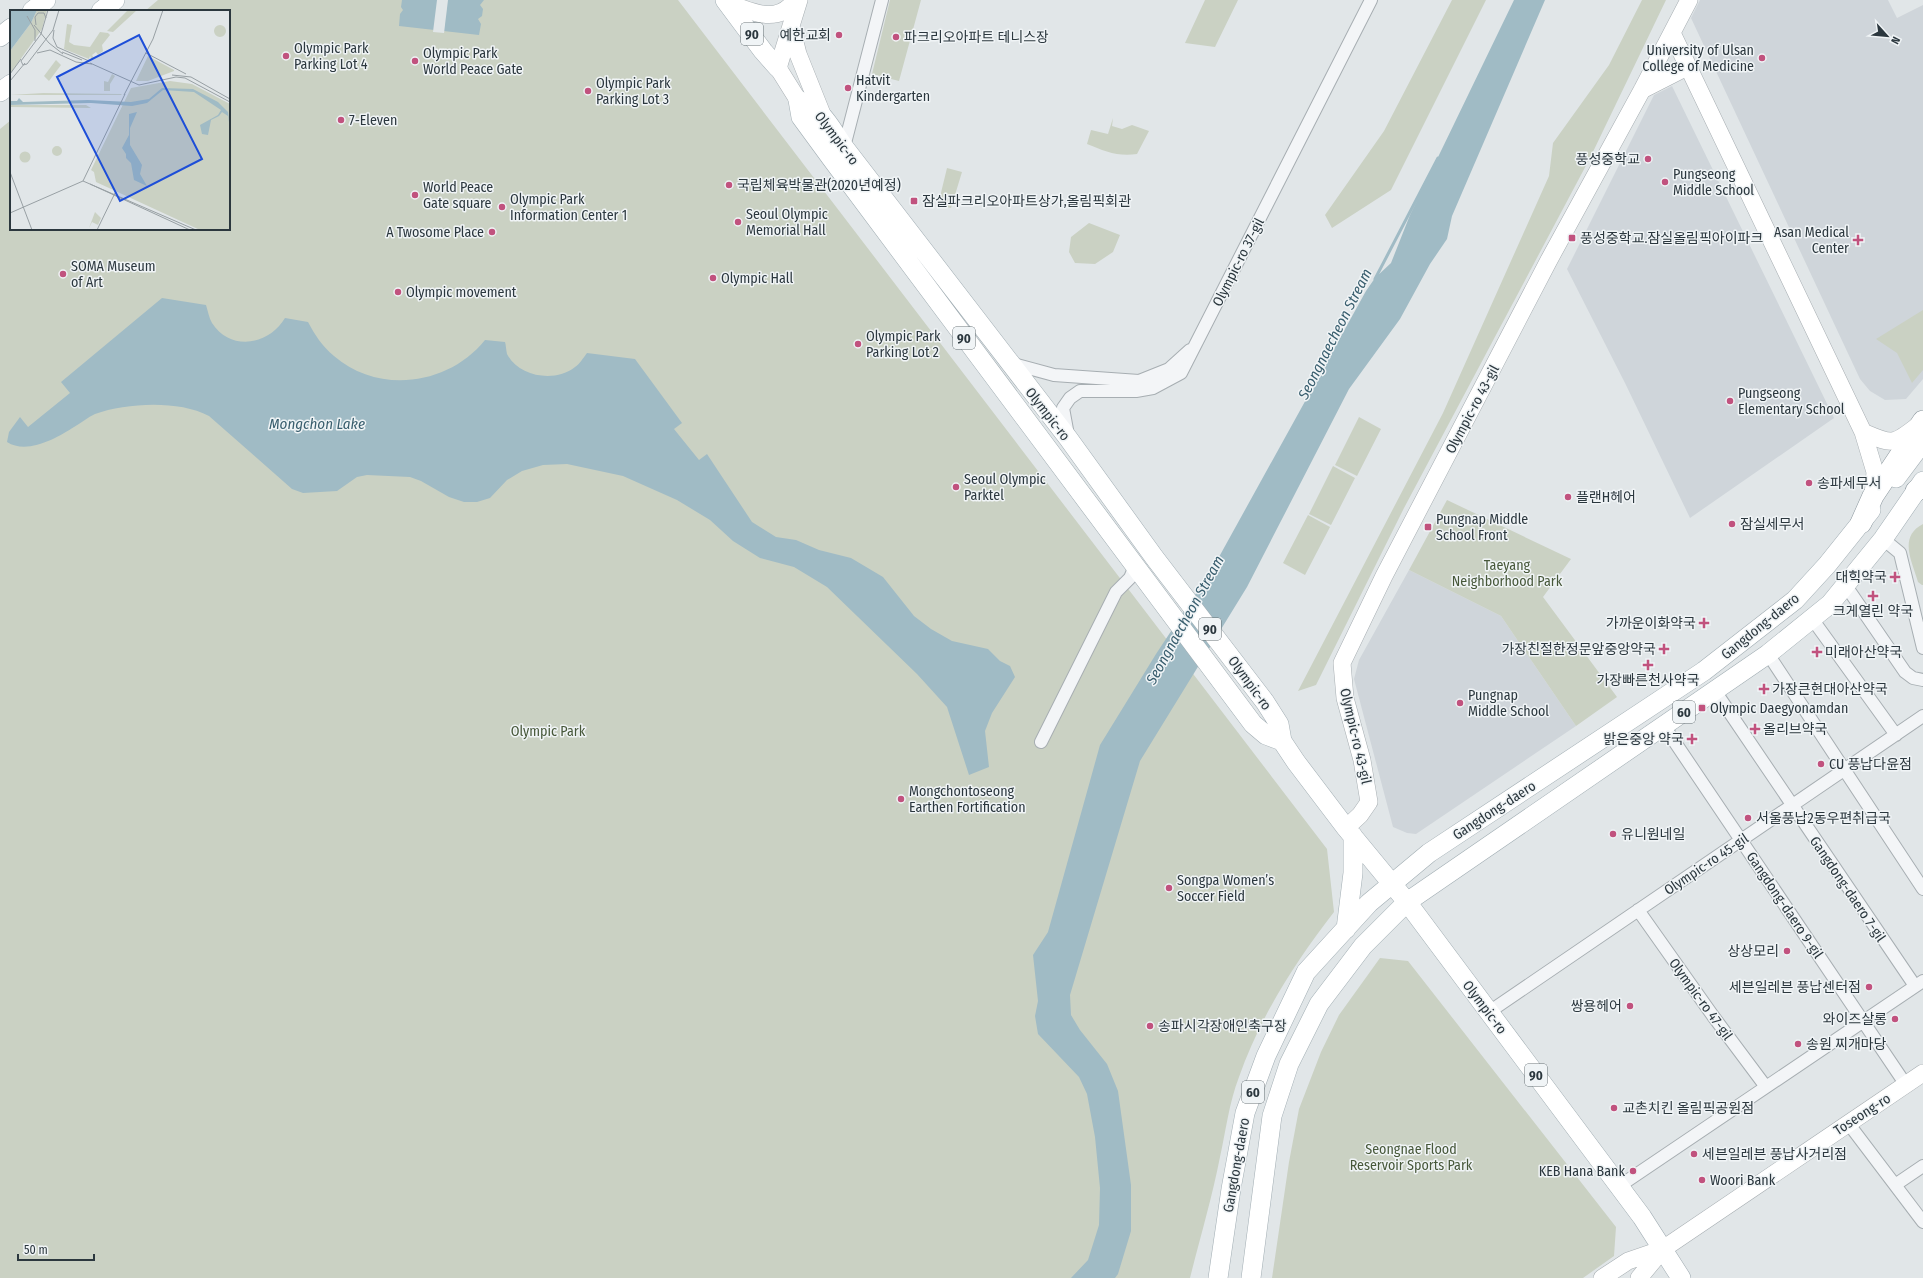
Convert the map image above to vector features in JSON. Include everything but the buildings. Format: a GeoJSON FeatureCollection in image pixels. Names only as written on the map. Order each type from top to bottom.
{"type":"FeatureCollection","features":[{"type":"Feature","properties":{"kind":"highway"},"geometry":{"type":"LineString","coordinates":[[1861,523],[1873,496],[1922,429]]}},
{"type":"Feature","properties":{"kind":"main road"},"geometry":{"type":"LineString","coordinates":[[33,10],[46,0]]}},
{"type":"Feature","properties":{"kind":"main road"},"geometry":{"type":"LineString","coordinates":[[102,10],[115,0]]}},
{"type":"Feature","properties":{"kind":"main road","name":"Olympic-ro"},"geometry":{"type":"LineString","coordinates":[[726,1],[763,51],[778,68]]}},
{"type":"Feature","properties":{"kind":"main road"},"geometry":{"type":"LineString","coordinates":[[0,36],[10,29]]}},
{"type":"Feature","properties":{"kind":"main road"},"geometry":{"type":"LineString","coordinates":[[0,92],[10,85]]}},
{"type":"Feature","properties":{"kind":"main road","name":"Olympic-ro"},"geometry":{"type":"LineString","coordinates":[[798,100],[813,107],[822,114],[844,147],[1008,363],[1068,438],[1154,557],[1265,702],[1279,724],[1282,741],[1349,832],[1407,902],[1618,1187],[1642,1216],[1681,1278]]}},
{"type":"Feature","properties":{"kind":"main road","name":"Olympic-ro"},"geometry":{"type":"LineString","coordinates":[[798,100],[802,117],[831,158],[1253,724],[1266,735],[1282,741]]}},
{"type":"Feature","properties":{"kind":"main road","name":"Gangdong-daero"},"geometry":{"type":"LineString","coordinates":[[1218,1278],[1231,1189],[1245,1113],[1266,1056],[1306,972],[1369,903],[1391,883],[1429,853],[1704,671],[1795,600],[1827,565],[1861,523],[1922,429]]}},
{"type":"Feature","properties":{"kind":"main road","name":"Gangdong-daero"},"geometry":{"type":"LineString","coordinates":[[1251,1278],[1272,1116],[1286,1071],[1319,1004],[1363,946],[1407,902],[1715,691],[1813,620],[1846,586],[1883,539],[1920,486]]}},
{"type":"Feature","properties":{"kind":"main road"},"geometry":{"type":"LineString","coordinates":[[1346,929],[1353,873],[1349,832]]}},
{"type":"Feature","properties":{"kind":"street"},"geometry":{"type":"LineString","coordinates":[[726,1],[756,14],[771,15],[789,9],[795,0]]}},
{"type":"Feature","properties":{"kind":"street"},"geometry":{"type":"LineString","coordinates":[[778,68],[798,0]]}},
{"type":"Feature","properties":{"kind":"street"},"geometry":{"type":"LineString","coordinates":[[844,147],[882,0]]}},
{"type":"Feature","properties":{"kind":"street","name":"Olympic-ro 37-gil"},"geometry":{"type":"LineString","coordinates":[[1008,363],[1054,376],[1139,381],[1169,369],[1196,345],[1371,0]]}},
{"type":"Feature","properties":{"kind":"street","name":"Olympic-ro 43-gil"},"geometry":{"type":"LineString","coordinates":[[1349,832],[1369,802],[1362,760],[1345,698],[1342,663],[1388,570],[1546,267],[1642,90],[1688,0]]}},
{"type":"Feature","properties":{"kind":"street"},"geometry":{"type":"LineString","coordinates":[[791,26],[798,54],[822,114]]}},
{"type":"Feature","properties":{"kind":"street"},"geometry":{"type":"LineString","coordinates":[[1672,33],[1863,432],[1875,472],[1873,496]]}},
{"type":"Feature","properties":{"kind":"street"},"geometry":{"type":"LineString","coordinates":[[1642,90],[1687,67]]}},
{"type":"Feature","properties":{"kind":"street","name":"Olympic-ro"},"geometry":{"type":"LineString","coordinates":[[778,68],[798,100]]}},
{"type":"Feature","properties":{"kind":"street"},"geometry":{"type":"LineString","coordinates":[[1068,438],[1063,408],[1070,398],[1080,392],[1136,391],[1153,388],[1181,373],[1196,345]]}},
{"type":"Feature","properties":{"kind":"street"},"geometry":{"type":"LineString","coordinates":[[1863,432],[1889,443],[1901,440],[1922,429]]}},
{"type":"Feature","properties":{"kind":"street"},"geometry":{"type":"LineString","coordinates":[[1883,539],[1900,553],[1923,648]]}},
{"type":"Feature","properties":{"kind":"street"},"geometry":{"type":"LineString","coordinates":[[1041,742],[1116,592],[1137,569]]}},
{"type":"Feature","properties":{"kind":"street"},"geometry":{"type":"LineString","coordinates":[[1846,586],[1905,672],[1913,678],[1923,680]]}},
{"type":"Feature","properties":{"kind":"street","name":"Gangdong-daero"},"geometry":{"type":"LineString","coordinates":[[1813,620],[1896,735]]}},
{"type":"Feature","properties":{"kind":"street"},"geometry":{"type":"LineString","coordinates":[[1768,654],[1843,770],[1923,889]]}},
{"type":"Feature","properties":{"kind":"street","name":"Gangdong-daero 7-gil"},"geometry":{"type":"LineString","coordinates":[[1715,691],[1791,806],[1919,984]]}},
{"type":"Feature","properties":{"kind":"street","name":"Olympic-ro 45-gil"},"geometry":{"type":"LineString","coordinates":[[1489,1012],[1923,716]]}},
{"type":"Feature","properties":{"kind":"street","name":"Gangdong-daero 9-gil"},"geometry":{"type":"LineString","coordinates":[[1664,726],[1906,1085]]}},
{"type":"Feature","properties":{"kind":"street","name":"Olympic-ro 47-gil"},"geometry":{"type":"LineString","coordinates":[[1638,910],[1713,1016],[1766,1087]]}},
{"type":"Feature","properties":{"kind":"street"},"geometry":{"type":"LineString","coordinates":[[1618,1187],[1919,984]]}},
{"type":"Feature","properties":{"kind":"street","name":"Toseong-ro"},"geometry":{"type":"LineString","coordinates":[[1663,1249],[1923,1073]]}},
{"type":"Feature","properties":{"kind":"street"},"geometry":{"type":"LineString","coordinates":[[1848,1123],[1923,1222]]}},
{"type":"Feature","properties":{"kind":"street"},"geometry":{"type":"LineString","coordinates":[[1895,1185],[1923,1166]]}},
{"type":"Feature","properties":{"kind":"street"},"geometry":{"type":"LineString","coordinates":[[1602,1278],[1628,1261],[1663,1249]]}},
{"type":"Feature","properties":{"kind":"street"},"geometry":{"type":"LineString","coordinates":[[1639,1278],[1663,1249]]}},
{"type":"Feature","properties":{"kind":"shaded area","name":"Asan Medical Center"},"geometry":{"type":"Polygon","coordinates":[[[1700,0],[1888,0],[1897,18],[1923,5],[1923,379],[1906,399],[1885,400],[1870,391],[1860,379],[1691,18],[1700,0]]]}},
{"type":"Feature","properties":{"kind":"shaded area"},"geometry":{"type":"Polygon","coordinates":[[[1672,86],[1834,418],[1690,518],[1625,383],[1567,269],[1654,95],[1672,86]]]}},
{"type":"Feature","properties":{"kind":"shaded area","name":"Pungnap Middle School"},"geometry":{"type":"Polygon","coordinates":[[[1409,570],[1501,616],[1576,726],[1416,834],[1407,833],[1393,827],[1354,679],[1359,660],[1409,570]]]}},
{"type":"Feature","properties":{"kind":"green space","name":"Olympic Park"},"geometry":{"type":"Polygon","coordinates":[[[158,0],[678,0],[1327,849],[1334,912],[1292,971],[1268,1011],[1248,1054],[1233,1097],[1213,1188],[1190,1278],[0,1278],[0,129],[10,121],[10,230],[230,230],[230,10],[146,10],[158,0]]]}},
{"type":"Feature","properties":{"kind":"green space","name":"파크리오아파트 테니스장"},"geometry":{"type":"Polygon","coordinates":[[[890,0],[921,0],[899,81],[872,74],[890,0]]]}},
{"type":"Feature","properties":{"kind":"green space"},"geometry":{"type":"Polygon","coordinates":[[[1205,0],[1238,0],[1215,47],[1185,43],[1205,0]]]}},
{"type":"Feature","properties":{"kind":"green space"},"geometry":{"type":"Polygon","coordinates":[[[1452,0],[1486,0],[1391,190],[1332,228],[1325,215],[1384,131],[1452,0]]]}},
{"type":"Feature","properties":{"kind":"green space"},"geometry":{"type":"Polygon","coordinates":[[[1642,0],[1666,0],[1590,158],[1404,508],[1316,685],[1298,691],[1443,413],[1549,176],[1553,143],[1609,65],[1642,0]]]}},
{"type":"Feature","properties":{"kind":"green space"},"geometry":{"type":"Polygon","coordinates":[[[1113,118],[1112,126],[1122,129],[1132,125],[1149,131],[1137,154],[1117,154],[1087,144],[1091,130],[1108,134],[1113,118]]]}},
{"type":"Feature","properties":{"kind":"green space"},"geometry":{"type":"Polygon","coordinates":[[[947,168],[962,172],[951,208],[938,205],[947,168]]]}},
{"type":"Feature","properties":{"kind":"green space"},"geometry":{"type":"Polygon","coordinates":[[[1089,223],[1120,235],[1113,252],[1095,264],[1075,263],[1069,252],[1071,237],[1089,223]]]}},
{"type":"Feature","properties":{"kind":"green space"},"geometry":{"type":"Polygon","coordinates":[[[1923,310],[1923,370],[1912,383],[1897,353],[1876,339],[1923,310]]]}},
{"type":"Feature","properties":{"kind":"green space"},"geometry":{"type":"Polygon","coordinates":[[[1359,417],[1381,429],[1357,476],[1335,465],[1359,417]]]}},
{"type":"Feature","properties":{"kind":"green space"},"geometry":{"type":"Polygon","coordinates":[[[1333,466],[1355,478],[1331,525],[1309,514],[1333,466]]]}},
{"type":"Feature","properties":{"kind":"green space","name":"Taeyang Neighborhood Park"},"geometry":{"type":"Polygon","coordinates":[[[1447,500],[1571,559],[1543,597],[1617,697],[1576,726],[1501,616],[1409,570],[1447,500]]]}},
{"type":"Feature","properties":{"kind":"green space"},"geometry":{"type":"Polygon","coordinates":[[[1308,515],[1330,527],[1305,575],[1283,563],[1308,515]]]}},
{"type":"Feature","properties":{"kind":"green space"},"geometry":{"type":"Polygon","coordinates":[[[1923,524],[1922,585],[1918,582],[1910,558],[1909,543],[1915,529],[1923,524]]]}},
{"type":"Feature","properties":{"kind":"green space","name":"Seongnae Flood Reservoir Sports Park"},"geometry":{"type":"Polygon","coordinates":[[[1380,958],[1408,961],[1616,1227],[1614,1256],[1583,1278],[1272,1278],[1289,1162],[1299,1109],[1321,1052],[1339,1015],[1380,958]]]}},
{"type":"Feature","properties":{"kind":"water"},"geometry":{"type":"Polygon","coordinates":[[[402,0],[484,0],[480,5],[483,9],[482,16],[478,19],[481,24],[479,35],[399,26],[400,14],[403,10],[401,7],[402,0]]]}},
{"type":"Feature","properties":{"kind":"water","name":"Seongnaecheon Stream"},"geometry":{"type":"Polygon","coordinates":[[[1514,0],[1545,0],[1452,216],[1447,239],[1430,264],[1400,319],[1349,389],[1247,587],[1140,761],[1070,995],[1071,1015],[1080,1030],[1107,1064],[1118,1091],[1131,1185],[1131,1231],[1118,1274],[1115,1278],[1071,1278],[1088,1260],[1099,1225],[1100,1188],[1095,1137],[1087,1094],[1079,1077],[1038,1034],[1035,1016],[1038,1001],[1033,955],[1048,932],[1100,745],[1156,654],[1214,566],[1366,291],[1375,278],[1391,263],[1410,215],[1514,0]]]}},
{"type":"Feature","properties":{"kind":"water","name":"Mongchon Lake"},"geometry":{"type":"Polygon","coordinates":[[[162,298],[206,305],[212,323],[220,332],[229,338],[239,341],[250,342],[270,334],[285,318],[308,322],[319,340],[334,356],[352,368],[372,376],[392,380],[413,380],[433,375],[453,367],[470,355],[485,340],[505,342],[507,354],[513,362],[520,368],[538,375],[558,375],[567,372],[575,367],[587,353],[635,359],[682,423],[674,429],[699,460],[707,454],[752,522],[776,537],[796,540],[819,550],[851,558],[883,577],[914,616],[931,629],[952,641],[988,649],[1000,661],[1010,666],[1015,677],[992,713],[985,731],[989,767],[969,775],[947,707],[917,674],[827,587],[794,567],[760,558],[733,541],[710,520],[677,500],[623,476],[567,464],[543,465],[522,471],[507,480],[490,498],[477,502],[464,502],[449,497],[421,481],[410,477],[367,475],[357,477],[337,491],[303,493],[292,489],[209,416],[183,407],[168,405],[122,407],[95,414],[59,436],[42,444],[24,447],[15,446],[7,442],[9,432],[20,417],[28,427],[70,393],[61,382],[162,298]]]}},
{"type":"Feature","properties":{"kind":"pier"},"geometry":{"type":"Polygon","coordinates":[[[437,0],[448,0],[444,33],[433,32],[437,0]]]}},
{"type":"Feature","properties":{"kind":"waterway","name":"Seongnaecheon Stream"},"geometry":{"type":"LineString","coordinates":[[1375,279],[1438,158]]}},
{"type":"Feature","properties":{"kind":"place","name":"예한교회"},"geometry":{"type":"Point","coordinates":[839,35]}},
{"type":"Feature","properties":{"kind":"place","name":"파크리오아파트 테니스장"},"geometry":{"type":"Point","coordinates":[896,37]}},
{"type":"Feature","properties":{"kind":"place","name":"Olympic Park Parking Lot 4"},"geometry":{"type":"Point","coordinates":[286,56]}},
{"type":"Feature","properties":{"kind":"place","name":"University of Ulsan College of Medicine"},"geometry":{"type":"Point","coordinates":[1762,58]}},
{"type":"Feature","properties":{"kind":"place","name":"Olympic Park World Peace Gate"},"geometry":{"type":"Point","coordinates":[415,61]}},
{"type":"Feature","properties":{"kind":"place","name":"Hatvit Kindergarten"},"geometry":{"type":"Point","coordinates":[848,88]}},
{"type":"Feature","properties":{"kind":"place","name":"Olympic Park Parking Lot 3"},"geometry":{"type":"Point","coordinates":[588,91]}},
{"type":"Feature","properties":{"kind":"place","name":"7-Eleven"},"geometry":{"type":"Point","coordinates":[341,120]}},
{"type":"Feature","properties":{"kind":"place","name":"풍성중학교"},"geometry":{"type":"Point","coordinates":[1648,159]}},
{"type":"Feature","properties":{"kind":"place","name":"Pungseong Middle School"},"geometry":{"type":"Point","coordinates":[1665,182]}},
{"type":"Feature","properties":{"kind":"place","name":"국립체육박물관(2020년예정)"},"geometry":{"type":"Point","coordinates":[729,185]}},
{"type":"Feature","properties":{"kind":"place","name":"World Peace Gate square"},"geometry":{"type":"Point","coordinates":[415,195]}},
{"type":"Feature","properties":{"kind":"place","name":"잠실파크리오아파트상가,올림픽회관"},"geometry":{"type":"Point","coordinates":[914,201]}},
{"type":"Feature","properties":{"kind":"place","name":"Olympic Park Information Center 1"},"geometry":{"type":"Point","coordinates":[502,207]}},
{"type":"Feature","properties":{"kind":"place","name":"Seoul Olympic Memorial Hall"},"geometry":{"type":"Point","coordinates":[738,222]}},
{"type":"Feature","properties":{"kind":"place","name":"A Twosome Place"},"geometry":{"type":"Point","coordinates":[492,232]}},
{"type":"Feature","properties":{"kind":"place","name":"풍성중학교.잠실올림픽아이파크"},"geometry":{"type":"Point","coordinates":[1572,238]}},
{"type":"Feature","properties":{"kind":"place","name":"Asan Medical Center"},"geometry":{"type":"Point","coordinates":[1858,240]}},
{"type":"Feature","properties":{"kind":"place","name":"SOMA Museum of Art"},"geometry":{"type":"Point","coordinates":[63,274]}},
{"type":"Feature","properties":{"kind":"place","name":"Olympic Hall"},"geometry":{"type":"Point","coordinates":[713,278]}},
{"type":"Feature","properties":{"kind":"place","name":"Olympic movement"},"geometry":{"type":"Point","coordinates":[398,292]}},
{"type":"Feature","properties":{"kind":"place","name":"Olympic Park Parking Lot 2"},"geometry":{"type":"Point","coordinates":[858,344]}},
{"type":"Feature","properties":{"kind":"place","name":"Pungseong Elementary School"},"geometry":{"type":"Point","coordinates":[1730,401]}},
{"type":"Feature","properties":{"kind":"place","name":"송파세무서"},"geometry":{"type":"Point","coordinates":[1809,483]}},
{"type":"Feature","properties":{"kind":"place","name":"Seoul Olympic Parktel"},"geometry":{"type":"Point","coordinates":[956,487]}},
{"type":"Feature","properties":{"kind":"place","name":"플랜H헤어"},"geometry":{"type":"Point","coordinates":[1568,497]}},
{"type":"Feature","properties":{"kind":"place","name":"잠실세무서"},"geometry":{"type":"Point","coordinates":[1732,524]}},
{"type":"Feature","properties":{"kind":"place","name":"Pungnap Middle School Front"},"geometry":{"type":"Point","coordinates":[1428,527]}},
{"type":"Feature","properties":{"kind":"place","name":"대힉약국"},"geometry":{"type":"Point","coordinates":[1895,577]}},
{"type":"Feature","properties":{"kind":"place","name":"크게열린 약국"},"geometry":{"type":"Point","coordinates":[1873,596]}},
{"type":"Feature","properties":{"kind":"place","name":"가까운이화약국"},"geometry":{"type":"Point","coordinates":[1704,623]}},
{"type":"Feature","properties":{"kind":"place","name":"가장친절한정문앞중앙약국"},"geometry":{"type":"Point","coordinates":[1664,649]}},
{"type":"Feature","properties":{"kind":"place","name":"미래아산약국"},"geometry":{"type":"Point","coordinates":[1817,652]}},
{"type":"Feature","properties":{"kind":"place","name":"가장빠른천사약국"},"geometry":{"type":"Point","coordinates":[1648,665]}},
{"type":"Feature","properties":{"kind":"place","name":"가장큰현대아산약국"},"geometry":{"type":"Point","coordinates":[1764,689]}},
{"type":"Feature","properties":{"kind":"place","name":"Pungnap Middle School"},"geometry":{"type":"Point","coordinates":[1460,703]}},
{"type":"Feature","properties":{"kind":"place","name":"Olympic Daegyonamdan"},"geometry":{"type":"Point","coordinates":[1702,708]}},
{"type":"Feature","properties":{"kind":"place","name":"올리브약국"},"geometry":{"type":"Point","coordinates":[1755,729]}},
{"type":"Feature","properties":{"kind":"place","name":"밝은중앙 약국"},"geometry":{"type":"Point","coordinates":[1692,739]}},
{"type":"Feature","properties":{"kind":"place","name":"CU 풍납다윤점"},"geometry":{"type":"Point","coordinates":[1821,764]}},
{"type":"Feature","properties":{"kind":"place","name":"Mongchontoseong Earthen Fortification"},"geometry":{"type":"Point","coordinates":[901,799]}},
{"type":"Feature","properties":{"kind":"place","name":"서울풍납2동우편취급국"},"geometry":{"type":"Point","coordinates":[1748,818]}},
{"type":"Feature","properties":{"kind":"place","name":"유니원네일"},"geometry":{"type":"Point","coordinates":[1613,834]}},
{"type":"Feature","properties":{"kind":"place","name":"Songpa Women’s Soccer Field"},"geometry":{"type":"Point","coordinates":[1169,888]}},
{"type":"Feature","properties":{"kind":"place","name":"상상모리"},"geometry":{"type":"Point","coordinates":[1787,951]}},
{"type":"Feature","properties":{"kind":"place","name":"세븐일레븐 풍납센터점"},"geometry":{"type":"Point","coordinates":[1869,987]}},
{"type":"Feature","properties":{"kind":"place","name":"쌍용헤어"},"geometry":{"type":"Point","coordinates":[1630,1006]}},
{"type":"Feature","properties":{"kind":"place","name":"와이즈살롱"},"geometry":{"type":"Point","coordinates":[1895,1019]}},
{"type":"Feature","properties":{"kind":"place","name":"송파시각장애인축구장"},"geometry":{"type":"Point","coordinates":[1150,1026]}},
{"type":"Feature","properties":{"kind":"place","name":"송원 찌개마당"},"geometry":{"type":"Point","coordinates":[1798,1044]}},
{"type":"Feature","properties":{"kind":"place","name":"교촌치킨 올림픽공원점"},"geometry":{"type":"Point","coordinates":[1614,1108]}},
{"type":"Feature","properties":{"kind":"place","name":"세븐일레븐 풍납사거리점"},"geometry":{"type":"Point","coordinates":[1694,1154]}},
{"type":"Feature","properties":{"kind":"place","name":"KEB Hana Bank"},"geometry":{"type":"Point","coordinates":[1633,1171]}},
{"type":"Feature","properties":{"kind":"place","name":"Woori Bank"},"geometry":{"type":"Point","coordinates":[1702,1180]}}]}
